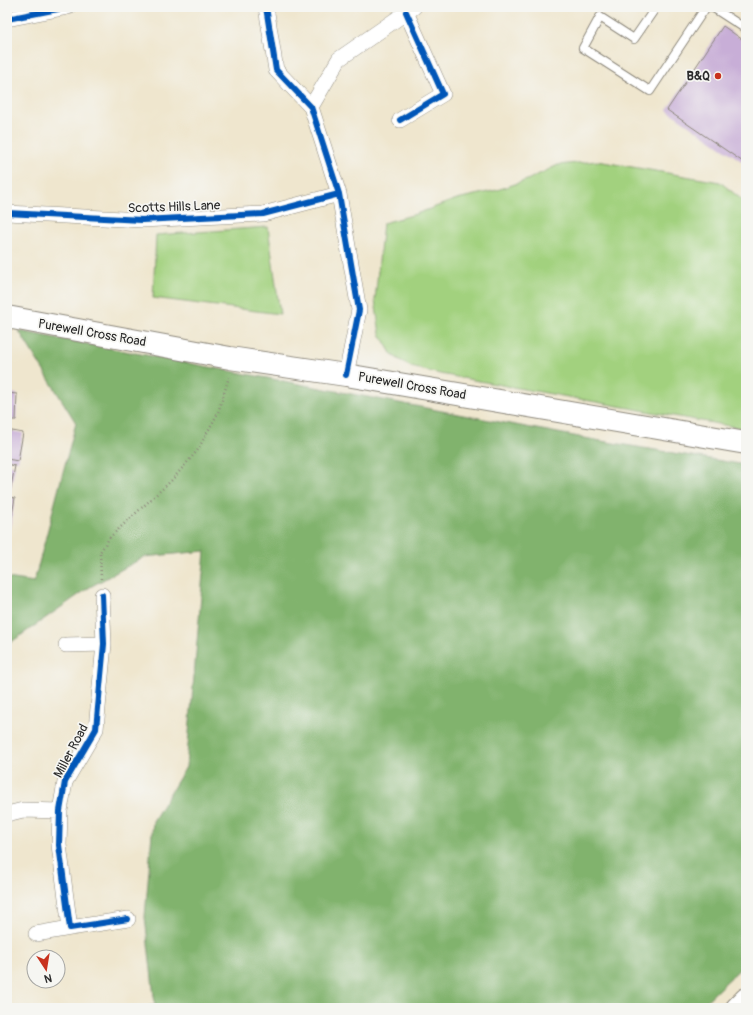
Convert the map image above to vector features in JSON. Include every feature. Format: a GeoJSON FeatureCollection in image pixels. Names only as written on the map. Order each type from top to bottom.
{"type":"FeatureCollection","features":[{"type":"Feature","properties":{"kind":"main road","name":"Purewell Cross Road"},"geometry":{"type":"LineString","coordinates":[[7,317],[230,358],[346,375],[746,443]]}},
{"type":"Feature","properties":{"kind":"main road"},"geometry":{"type":"LineString","coordinates":[[737,1008],[746,999]]}},
{"type":"Feature","properties":{"kind":"street"},"geometry":{"type":"LineString","coordinates":[[7,19],[68,7]]}},
{"type":"Feature","properties":{"kind":"street"},"geometry":{"type":"LineString","coordinates":[[266,7],[276,70],[311,107],[339,194],[359,310],[346,375]]}},
{"type":"Feature","properties":{"kind":"street"},"geometry":{"type":"LineString","coordinates":[[311,107],[340,59],[410,10],[443,94],[400,120]]}},
{"type":"Feature","properties":{"kind":"street","name":"Scotts Hills Lane"},"geometry":{"type":"LineString","coordinates":[[7,213],[142,220],[263,214],[339,194]]}},
{"type":"Feature","properties":{"kind":"street","name":"Miller Road"},"geometry":{"type":"LineString","coordinates":[[70,928],[59,845],[60,811],[65,782],[96,729],[104,644],[102,595]]}},
{"type":"Feature","properties":{"kind":"street"},"geometry":{"type":"LineString","coordinates":[[66,644],[104,644]]}},
{"type":"Feature","properties":{"kind":"street"},"geometry":{"type":"LineString","coordinates":[[7,814],[23,810],[60,811]]}},
{"type":"Feature","properties":{"kind":"street"},"geometry":{"type":"LineString","coordinates":[[36,934],[128,919]]}},
{"type":"Feature","properties":{"kind":"lane"},"geometry":{"type":"LineString","coordinates":[[656,7],[634,39],[600,17],[583,48],[650,91],[706,7]]}},
{"type":"Feature","properties":{"kind":"lane"},"geometry":{"type":"LineString","coordinates":[[712,7],[746,29]]}},
{"type":"Feature","properties":{"kind":"path"},"geometry":{"type":"LineString","coordinates":[[102,595],[100,552],[110,537],[172,480],[197,451],[218,413],[228,380],[230,358]]}},
{"type":"Feature","properties":{"kind":"green space"},"geometry":{"type":"Polygon","coordinates":[[[597,161],[720,182],[746,203],[746,429],[440,374],[411,367],[392,355],[380,334],[375,300],[383,223],[416,214],[457,199],[497,190],[527,180],[558,165],[597,161]]]}},
{"type":"Feature","properties":{"kind":"green space"},"geometry":{"type":"Polygon","coordinates":[[[268,227],[280,314],[153,298],[156,235],[268,227]]]}},
{"type":"Feature","properties":{"kind":"green space"},"geometry":{"type":"Polygon","coordinates":[[[19,331],[595,440],[746,465],[746,963],[699,1008],[141,1008],[155,1005],[145,917],[153,821],[186,767],[205,551],[144,557],[90,587],[7,645],[7,578],[34,582],[76,423],[19,331]]]}},
{"type":"Feature","properties":{"kind":"building","name":"B&Q"},"geometry":{"type":"Polygon","coordinates":[[[723,26],[746,42],[746,164],[667,110],[723,26]]]}},
{"type":"Feature","properties":{"kind":"building"},"geometry":{"type":"Polygon","coordinates":[[[7,393],[17,394],[16,420],[7,420],[7,393]]]}},
{"type":"Feature","properties":{"kind":"building"},"geometry":{"type":"Polygon","coordinates":[[[7,430],[23,433],[18,461],[7,459],[7,430]]]}},
{"type":"Feature","properties":{"kind":"building"},"geometry":{"type":"Polygon","coordinates":[[[7,464],[15,466],[9,497],[15,498],[9,532],[7,532],[7,464]]]}},
{"type":"Feature","properties":{"kind":"cycle path"},"geometry":{"type":"LineString","coordinates":[[7,19],[68,7]]}},
{"type":"Feature","properties":{"kind":"cycle path"},"geometry":{"type":"LineString","coordinates":[[266,7],[276,70],[311,107],[339,194],[359,310],[346,375]]}},
{"type":"Feature","properties":{"kind":"cycle path"},"geometry":{"type":"LineString","coordinates":[[400,120],[443,94],[406,12]]}},
{"type":"Feature","properties":{"kind":"cycle path"},"geometry":{"type":"LineString","coordinates":[[7,213],[142,220],[263,214],[339,194]]}},
{"type":"Feature","properties":{"kind":"cycle path"},"geometry":{"type":"LineString","coordinates":[[102,595],[104,644],[96,729],[65,782],[60,811],[59,845],[70,928],[128,919]]}},
{"type":"Feature","properties":{"kind":"place","name":"B&Q"},"geometry":{"type":"Point","coordinates":[718,76]}}]}
